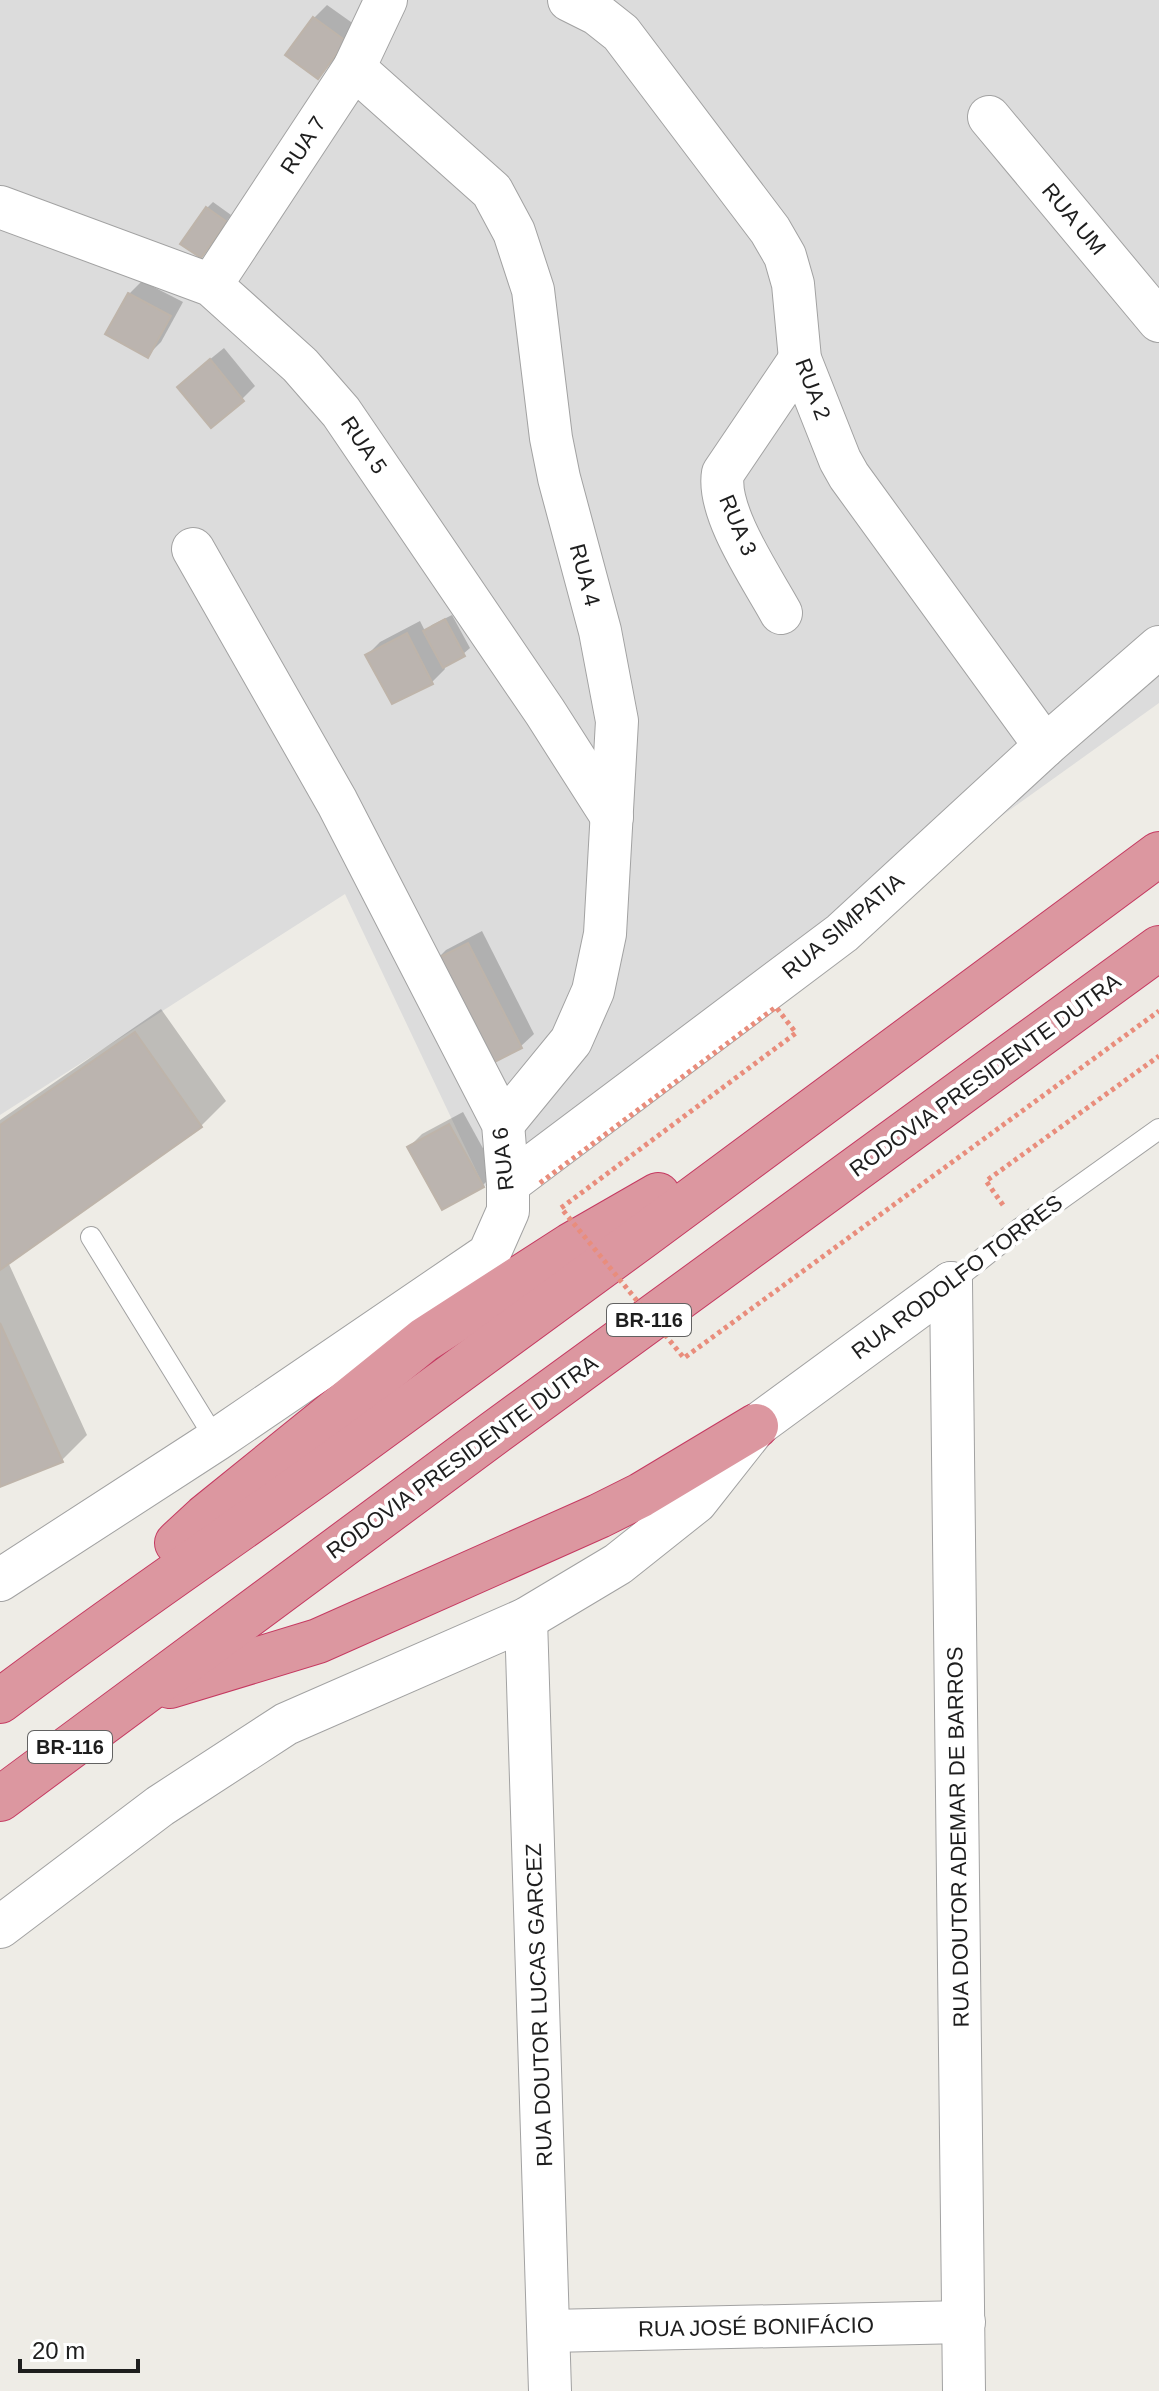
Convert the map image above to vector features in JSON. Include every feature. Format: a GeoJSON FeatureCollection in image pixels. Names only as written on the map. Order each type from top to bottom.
{"type":"FeatureCollection","features":[{"type":"Feature","properties":{"kind":"highway"},"geometry":{"type":"LineString","coordinates":[[0,1701],[847,1087],[1159,854]]}},
{"type":"Feature","properties":{"kind":"highway","name":"RODOVIA PRESIDENTE DUTRA"},"geometry":{"type":"LineString","coordinates":[[0,1799],[494,1433],[1159,948]]}},
{"type":"Feature","properties":{"kind":"highway"},"geometry":{"type":"LineString","coordinates":[[141,1695],[318,1641],[599,1516],[641,1495],[756,1426]]}},
{"type":"Feature","properties":{"kind":"street","name":"RUA 7"},"geometry":{"type":"LineString","coordinates":[[211,285],[354,68],[386,0]]}},
{"type":"Feature","properties":{"kind":"street","name":"RUA 2"},"geometry":{"type":"LineString","coordinates":[[569,0],[597,14],[621,33],[770,230],[785,256],[793,284],[800,359],[840,460],[1045,746]]}},
{"type":"Feature","properties":{"kind":"street","name":"RUA 4"},"geometry":{"type":"LineString","coordinates":[[354,68],[492,191],[514,232],[533,290],[551,438],[559,478],[600,631],[617,721],[605,934],[593,991],[571,1041],[503,1124]]}},
{"type":"Feature","properties":{"kind":"street","name":"RUA UM"},"geometry":{"type":"LineString","coordinates":[[989,117],[1159,321]]}},
{"type":"Feature","properties":{"kind":"street","name":"RUA 5"},"geometry":{"type":"LineString","coordinates":[[0,207],[211,285],[300,365],[341,412],[545,712],[612,817]]}},
{"type":"Feature","properties":{"kind":"street","name":"RUA 3"},"geometry":{"type":"LineString","coordinates":[[781,613],[739,538],[723,499],[721,484],[723,473],[800,359]]}},
{"type":"Feature","properties":{"kind":"street","name":"RUA 6"},"geometry":{"type":"LineString","coordinates":[[0,1580],[216,1440],[489,1254],[524,1184],[503,1124],[337,802],[193,549]]}},
{"type":"Feature","properties":{"kind":"street","name":"RUA SIMPATIA"},"geometry":{"type":"LineString","coordinates":[[524,1184],[842,933],[1045,746],[1159,647]]}},
{"type":"Feature","properties":{"kind":"street","name":"RUA RODOLFO TORRES"},"geometry":{"type":"LineString","coordinates":[[0,1927],[160,1806],[286,1724],[526,1619],[618,1564],[696,1502],[756,1426],[951,1283]]}},
{"type":"Feature","properties":{"kind":"street","name":"RUA DOUTOR ADEMAR DE BARROS"},"geometry":{"type":"LineString","coordinates":[[951,1283],[964,2391]]}},
{"type":"Feature","properties":{"kind":"street","name":"RUA DOUTOR LUCAS GARCEZ"},"geometry":{"type":"LineString","coordinates":[[526,1619],[550,2391]]}},
{"type":"Feature","properties":{"kind":"street","name":"RUA JOSÉ BONIFÁCIO"},"geometry":{"type":"LineString","coordinates":[[549,2331],[964,2322]]}},
{"type":"Feature","properties":{"kind":"lane","name":"RUA RODOLFO TORRES"},"geometry":{"type":"LineString","coordinates":[[951,1283],[1019,1229],[1159,1129]]}},
{"type":"Feature","properties":{"kind":"lane"},"geometry":{"type":"LineString","coordinates":[[91,1237],[216,1440]]}},
{"type":"Feature","properties":{"kind":"path"},"geometry":{"type":"LineString","coordinates":[[524,1184],[776,1007],[796,1033],[561,1208],[684,1358],[1159,1011]]}},
{"type":"Feature","properties":{"kind":"path"},"geometry":{"type":"LineString","coordinates":[[986,1181],[1159,1056]]}},
{"type":"Feature","properties":{"kind":"shaded area"},"geometry":{"type":"Polygon","coordinates":[[[0,0],[1159,0],[1159,703],[484,1187],[345,894],[0,1115],[0,0]]]}},
{"type":"Feature","properties":{"kind":"building"},"geometry":{"type":"Polygon","coordinates":[[[313,17],[346,41],[318,79],[285,55],[313,17]]]}},
{"type":"Feature","properties":{"kind":"building"},"geometry":{"type":"Polygon","coordinates":[[[206,207],[227,222],[201,258],[180,244],[206,207]]]}},
{"type":"Feature","properties":{"kind":"building"},"geometry":{"type":"Polygon","coordinates":[[[128,293],[171,316],[148,358],[105,334],[128,293]]]}},
{"type":"Feature","properties":{"kind":"building"},"geometry":{"type":"Polygon","coordinates":[[[210,359],[244,401],[211,428],[177,387],[210,359]]]}},
{"type":"Feature","properties":{"kind":"building"},"geometry":{"type":"Polygon","coordinates":[[[445,619],[465,656],[443,668],[423,631],[445,619]]]}},
{"type":"Feature","properties":{"kind":"building"},"geometry":{"type":"Polygon","coordinates":[[[407,633],[433,684],[392,704],[365,655],[407,633]]]}},
{"type":"Feature","properties":{"kind":"building"},"geometry":{"type":"Polygon","coordinates":[[[468,943],[522,1048],[483,1068],[430,962],[468,943]]]}},
{"type":"Feature","properties":{"kind":"building"},"geometry":{"type":"Polygon","coordinates":[[[135,1032],[202,1127],[0,1270],[0,1125],[135,1032]]]}},
{"type":"Feature","properties":{"kind":"building"},"geometry":{"type":"Polygon","coordinates":[[[449,1124],[484,1187],[442,1210],[407,1147],[449,1124]]]}},
{"type":"Feature","properties":{"kind":"building"},"geometry":{"type":"Polygon","coordinates":[[[0,1323],[63,1462],[0,1487],[0,1323]]]}}]}
